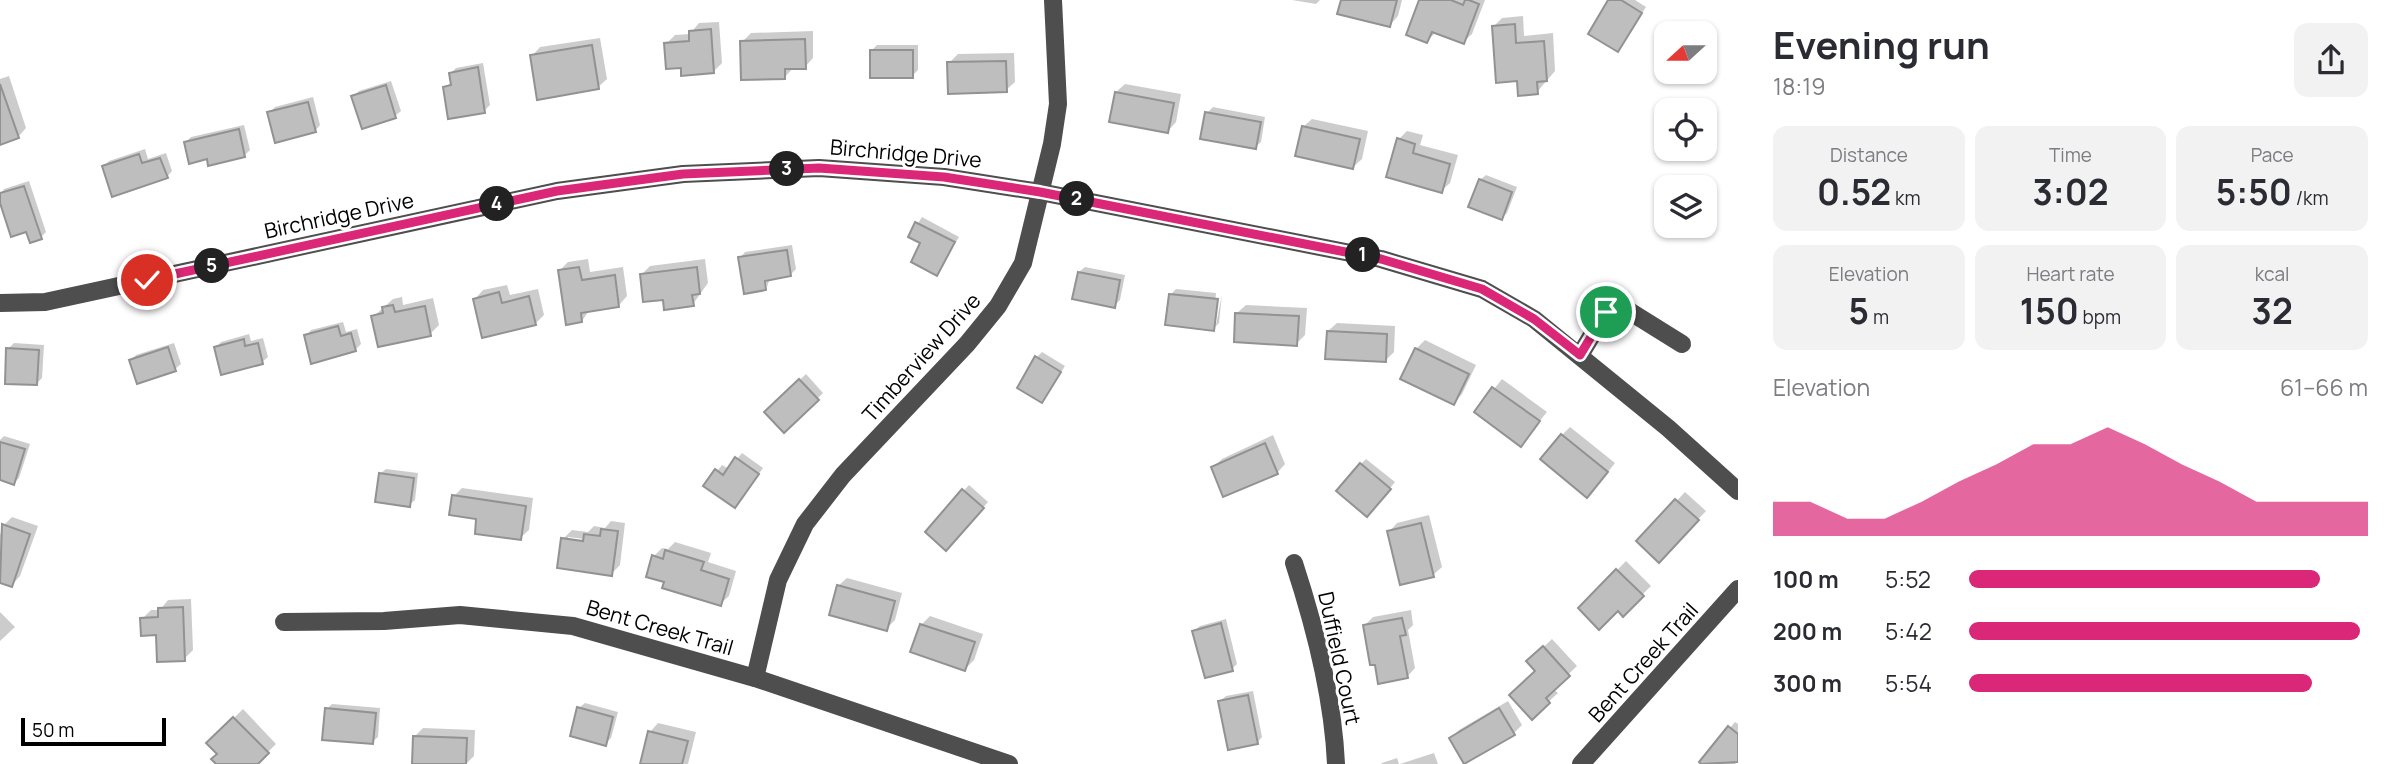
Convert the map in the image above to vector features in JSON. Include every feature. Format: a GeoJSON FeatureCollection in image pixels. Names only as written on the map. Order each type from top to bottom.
{"type":"FeatureCollection","features":[{"type":"Feature","properties":{"kind":"street","name":"Timberview Drive"},"geometry":{"type":"LineString","coordinates":[[755,678],[778,580],[806,524],[844,475],[967,344],[998,306],[1023,263],[1058,104],[1053,0]]}},
{"type":"Feature","properties":{"kind":"street","name":"Birchridge Drive"},"geometry":{"type":"LineString","coordinates":[[0,303],[45,302],[557,191],[683,174],[819,168],[944,177],[1040,192],[1381,259],[1482,289],[1534,319],[1580,355],[1738,491]]}},
{"type":"Feature","properties":{"kind":"street"},"geometry":{"type":"LineString","coordinates":[[1580,355],[1606,312],[1621,306],[1682,344]]}},
{"type":"Feature","properties":{"kind":"street","name":"Duffield Court"},"geometry":{"type":"LineString","coordinates":[[1294,563],[1307,602],[1332,713],[1336,764]]}},
{"type":"Feature","properties":{"kind":"street","name":"Bent Creek Trail"},"geometry":{"type":"LineString","coordinates":[[1581,764],[1738,589]]}},
{"type":"Feature","properties":{"kind":"street","name":"Bent Creek Trail"},"geometry":{"type":"LineString","coordinates":[[284,622],[384,621],[460,615],[573,626],[755,678],[1009,764]]}},
{"type":"Feature","properties":{"kind":"building"},"geometry":{"type":"Polygon","coordinates":[[[1341,0],[1397,0],[1390,27],[1337,14],[1341,0]]]}},
{"type":"Feature","properties":{"kind":"building"},"geometry":{"type":"Polygon","coordinates":[[[1419,0],[1451,0],[1463,5],[1465,0],[1469,0],[1479,4],[1464,44],[1432,32],[1427,43],[1406,35],[1419,0]]]}},
{"type":"Feature","properties":{"kind":"building"},"geometry":{"type":"Polygon","coordinates":[[[1608,0],[1621,0],[1642,13],[1618,52],[1588,34],[1608,0]]]}},
{"type":"Feature","properties":{"kind":"building"},"geometry":{"type":"Polygon","coordinates":[[[1515,24],[1516,43],[1544,41],[1547,81],[1537,82],[1538,94],[1518,96],[1517,81],[1496,83],[1492,26],[1515,24]]]}},
{"type":"Feature","properties":{"kind":"building"},"geometry":{"type":"Polygon","coordinates":[[[711,29],[714,73],[681,76],[681,68],[666,69],[664,43],[689,41],[689,31],[711,29]]]}},
{"type":"Feature","properties":{"kind":"building"},"geometry":{"type":"Polygon","coordinates":[[[805,39],[806,69],[785,69],[785,79],[741,80],[740,41],[805,39]]]}},
{"type":"Feature","properties":{"kind":"building"},"geometry":{"type":"Polygon","coordinates":[[[592,45],[599,89],[537,100],[530,55],[592,45]]]}},
{"type":"Feature","properties":{"kind":"building"},"geometry":{"type":"Polygon","coordinates":[[[870,50],[913,50],[913,78],[870,78],[870,50]]]}},
{"type":"Feature","properties":{"kind":"building"},"geometry":{"type":"Polygon","coordinates":[[[1006,61],[1007,92],[948,94],[947,62],[1006,61]]]}},
{"type":"Feature","properties":{"kind":"building"},"geometry":{"type":"Polygon","coordinates":[[[478,67],[485,113],[448,119],[443,87],[451,85],[449,73],[478,67]]]}},
{"type":"Feature","properties":{"kind":"building"},"geometry":{"type":"Polygon","coordinates":[[[0,84],[19,138],[0,145],[0,84]]]}},
{"type":"Feature","properties":{"kind":"building"},"geometry":{"type":"Polygon","coordinates":[[[386,85],[396,118],[362,129],[351,96],[386,85]]]}},
{"type":"Feature","properties":{"kind":"building"},"geometry":{"type":"Polygon","coordinates":[[[1115,92],[1174,103],[1168,133],[1109,122],[1115,92]]]}},
{"type":"Feature","properties":{"kind":"building"},"geometry":{"type":"Polygon","coordinates":[[[308,102],[316,132],[275,143],[267,112],[308,102]]]}},
{"type":"Feature","properties":{"kind":"building"},"geometry":{"type":"Polygon","coordinates":[[[1205,112],[1261,122],[1256,149],[1200,139],[1205,112]]]}},
{"type":"Feature","properties":{"kind":"building"},"geometry":{"type":"Polygon","coordinates":[[[1302,126],[1360,139],[1353,169],[1295,156],[1302,126]]]}},
{"type":"Feature","properties":{"kind":"building"},"geometry":{"type":"Polygon","coordinates":[[[239,129],[245,157],[208,166],[207,159],[189,164],[184,142],[239,129]]]}},
{"type":"Feature","properties":{"kind":"building"},"geometry":{"type":"Polygon","coordinates":[[[1397,138],[1415,144],[1413,153],[1450,164],[1442,193],[1386,177],[1397,138]]]}},
{"type":"Feature","properties":{"kind":"building"},"geometry":{"type":"Polygon","coordinates":[[[139,154],[142,163],[160,158],[168,178],[112,197],[102,166],[139,154]]]}},
{"type":"Feature","properties":{"kind":"building"},"geometry":{"type":"Polygon","coordinates":[[[1479,179],[1512,192],[1502,220],[1468,207],[1479,179]]]}},
{"type":"Feature","properties":{"kind":"building"},"geometry":{"type":"Polygon","coordinates":[[[24,186],[42,239],[30,243],[26,232],[11,237],[0,203],[0,193],[24,186]]]}},
{"type":"Feature","properties":{"kind":"building"},"geometry":{"type":"Polygon","coordinates":[[[915,222],[955,242],[937,276],[911,262],[920,243],[908,237],[915,222]]]}},
{"type":"Feature","properties":{"kind":"building"},"geometry":{"type":"Polygon","coordinates":[[[787,250],[791,276],[765,281],[766,290],[744,294],[738,257],[787,250]]]}},
{"type":"Feature","properties":{"kind":"building"},"geometry":{"type":"Polygon","coordinates":[[[579,267],[582,280],[615,275],[619,307],[581,313],[582,322],[566,325],[558,270],[579,267]]]}},
{"type":"Feature","properties":{"kind":"building"},"geometry":{"type":"Polygon","coordinates":[[[697,267],[700,294],[692,295],[694,306],[664,310],[663,300],[643,302],[640,274],[697,267]]]}},
{"type":"Feature","properties":{"kind":"building"},"geometry":{"type":"Polygon","coordinates":[[[1078,272],[1120,280],[1115,308],[1072,299],[1078,272]]]}},
{"type":"Feature","properties":{"kind":"building"},"geometry":{"type":"Polygon","coordinates":[[[499,292],[502,303],[529,296],[536,325],[482,338],[473,299],[499,292]]]}},
{"type":"Feature","properties":{"kind":"building"},"geometry":{"type":"Polygon","coordinates":[[[1169,294],[1218,299],[1214,331],[1165,325],[1169,294]]]}},
{"type":"Feature","properties":{"kind":"building"},"geometry":{"type":"Polygon","coordinates":[[[393,305],[395,312],[425,306],[431,336],[378,347],[371,316],[383,313],[382,307],[393,305]]]}},
{"type":"Feature","properties":{"kind":"building"},"geometry":{"type":"Polygon","coordinates":[[[1235,313],[1299,316],[1297,346],[1234,342],[1235,313]]]}},
{"type":"Feature","properties":{"kind":"building"},"geometry":{"type":"Polygon","coordinates":[[[338,326],[341,336],[351,333],[356,351],[311,364],[304,335],[338,326]]]}},
{"type":"Feature","properties":{"kind":"building"},"geometry":{"type":"Polygon","coordinates":[[[1327,331],[1387,334],[1386,362],[1325,359],[1327,331]]]}},
{"type":"Feature","properties":{"kind":"building"},"geometry":{"type":"Polygon","coordinates":[[[244,339],[245,346],[258,343],[263,364],[221,375],[214,347],[244,339]]]}},
{"type":"Feature","properties":{"kind":"building"},"geometry":{"type":"Polygon","coordinates":[[[168,347],[176,371],[137,384],[129,360],[168,347]]]}},
{"type":"Feature","properties":{"kind":"building"},"geometry":{"type":"Polygon","coordinates":[[[6,348],[39,350],[37,385],[5,384],[6,348]]]}},
{"type":"Feature","properties":{"kind":"building"},"geometry":{"type":"Polygon","coordinates":[[[1415,348],[1469,374],[1454,405],[1400,379],[1415,348]]]}},
{"type":"Feature","properties":{"kind":"building"},"geometry":{"type":"Polygon","coordinates":[[[1035,356],[1061,372],[1042,403],[1017,388],[1035,356]]]}},
{"type":"Feature","properties":{"kind":"building"},"geometry":{"type":"Polygon","coordinates":[[[799,379],[819,400],[784,433],[764,412],[799,379]]]}},
{"type":"Feature","properties":{"kind":"building"},"geometry":{"type":"Polygon","coordinates":[[[1492,387],[1540,421],[1521,447],[1474,412],[1492,387]]]}},
{"type":"Feature","properties":{"kind":"building"},"geometry":{"type":"Polygon","coordinates":[[[1561,434],[1608,472],[1587,498],[1540,459],[1561,434]]]}},
{"type":"Feature","properties":{"kind":"building"},"geometry":{"type":"Polygon","coordinates":[[[0,442],[25,449],[14,485],[0,480],[0,442]]]}},
{"type":"Feature","properties":{"kind":"building"},"geometry":{"type":"Polygon","coordinates":[[[1265,443],[1278,474],[1223,497],[1211,467],[1265,443]]]}},
{"type":"Feature","properties":{"kind":"building"},"geometry":{"type":"Polygon","coordinates":[[[735,457],[759,474],[735,508],[703,486],[715,469],[723,475],[735,457]]]}},
{"type":"Feature","properties":{"kind":"building"},"geometry":{"type":"Polygon","coordinates":[[[1360,463],[1391,489],[1367,517],[1336,491],[1360,463]]]}},
{"type":"Feature","properties":{"kind":"building"},"geometry":{"type":"Polygon","coordinates":[[[379,473],[414,478],[410,507],[375,502],[379,473]]]}},
{"type":"Feature","properties":{"kind":"building"},"geometry":{"type":"Polygon","coordinates":[[[962,489],[984,508],[946,551],[925,532],[962,489]]]}},
{"type":"Feature","properties":{"kind":"building"},"geometry":{"type":"Polygon","coordinates":[[[452,495],[526,506],[521,540],[475,534],[476,519],[449,515],[452,495]]]}},
{"type":"Feature","properties":{"kind":"building"},"geometry":{"type":"Polygon","coordinates":[[[1675,499],[1699,520],[1659,563],[1636,541],[1675,499]]]}},
{"type":"Feature","properties":{"kind":"building"},"geometry":{"type":"Polygon","coordinates":[[[1421,523],[1434,577],[1400,585],[1387,531],[1421,523]]]}},
{"type":"Feature","properties":{"kind":"building"},"geometry":{"type":"Polygon","coordinates":[[[2,524],[30,534],[12,587],[0,583],[2,524]]]}},
{"type":"Feature","properties":{"kind":"building"},"geometry":{"type":"Polygon","coordinates":[[[601,529],[618,531],[612,576],[557,568],[561,538],[583,541],[584,534],[600,536],[601,529]]]}},
{"type":"Feature","properties":{"kind":"building"},"geometry":{"type":"Polygon","coordinates":[[[665,550],[704,562],[701,570],[729,579],[721,606],[662,588],[664,582],[646,577],[652,555],[663,559],[665,550]]]}},
{"type":"Feature","properties":{"kind":"building"},"geometry":{"type":"Polygon","coordinates":[[[1616,569],[1644,596],[1623,617],[1618,611],[1599,630],[1578,608],[1616,569]]]}},
{"type":"Feature","properties":{"kind":"building"},"geometry":{"type":"Polygon","coordinates":[[[837,585],[895,601],[887,631],[829,615],[837,585]]]}},
{"type":"Feature","properties":{"kind":"building"},"geometry":{"type":"Polygon","coordinates":[[[183,607],[185,661],[157,662],[156,635],[141,636],[140,618],[158,617],[158,608],[183,607]]]}},
{"type":"Feature","properties":{"kind":"building"},"geometry":{"type":"Polygon","coordinates":[[[1402,618],[1406,635],[1400,636],[1408,678],[1378,684],[1375,665],[1370,665],[1363,625],[1402,618]]]}},
{"type":"Feature","properties":{"kind":"building"},"geometry":{"type":"Polygon","coordinates":[[[1221,623],[1233,671],[1205,678],[1192,631],[1221,623]]]}},
{"type":"Feature","properties":{"kind":"building"},"geometry":{"type":"Polygon","coordinates":[[[920,624],[975,642],[965,671],[910,652],[920,624]]]}},
{"type":"Feature","properties":{"kind":"building"},"geometry":{"type":"Polygon","coordinates":[[[1543,646],[1570,676],[1546,698],[1550,703],[1532,720],[1509,695],[1535,671],[1526,661],[1543,646]]]}},
{"type":"Feature","properties":{"kind":"building"},"geometry":{"type":"Polygon","coordinates":[[[1248,695],[1258,744],[1228,750],[1218,701],[1248,695]]]}},
{"type":"Feature","properties":{"kind":"building"},"geometry":{"type":"Polygon","coordinates":[[[577,707],[613,717],[606,746],[570,736],[577,707]]]}},
{"type":"Feature","properties":{"kind":"building"},"geometry":{"type":"Polygon","coordinates":[[[325,708],[376,713],[373,744],[322,740],[325,708]]]}},
{"type":"Feature","properties":{"kind":"building"},"geometry":{"type":"Polygon","coordinates":[[[1499,708],[1515,735],[1464,764],[1449,738],[1499,708]]]}},
{"type":"Feature","properties":{"kind":"building"},"geometry":{"type":"Polygon","coordinates":[[[233,717],[269,753],[258,764],[216,764],[211,759],[217,754],[206,743],[233,717]]]}},
{"type":"Feature","properties":{"kind":"building"},"geometry":{"type":"Polygon","coordinates":[[[1728,726],[1738,734],[1738,762],[1701,764],[1699,762],[1728,726]]]}},
{"type":"Feature","properties":{"kind":"building"},"geometry":{"type":"Polygon","coordinates":[[[648,731],[688,741],[682,764],[640,764],[648,731]]]}},
{"type":"Feature","properties":{"kind":"building"},"geometry":{"type":"Polygon","coordinates":[[[413,736],[467,738],[466,764],[412,764],[413,736]]]}},
{"type":"Feature","properties":{"kind":"route"},"geometry":{"type":"LineString","coordinates":[[147,280],[557,191],[683,174],[819,168],[944,177],[1040,192],[1381,259],[1482,289],[1534,319],[1580,355],[1606,312]]}}]}
